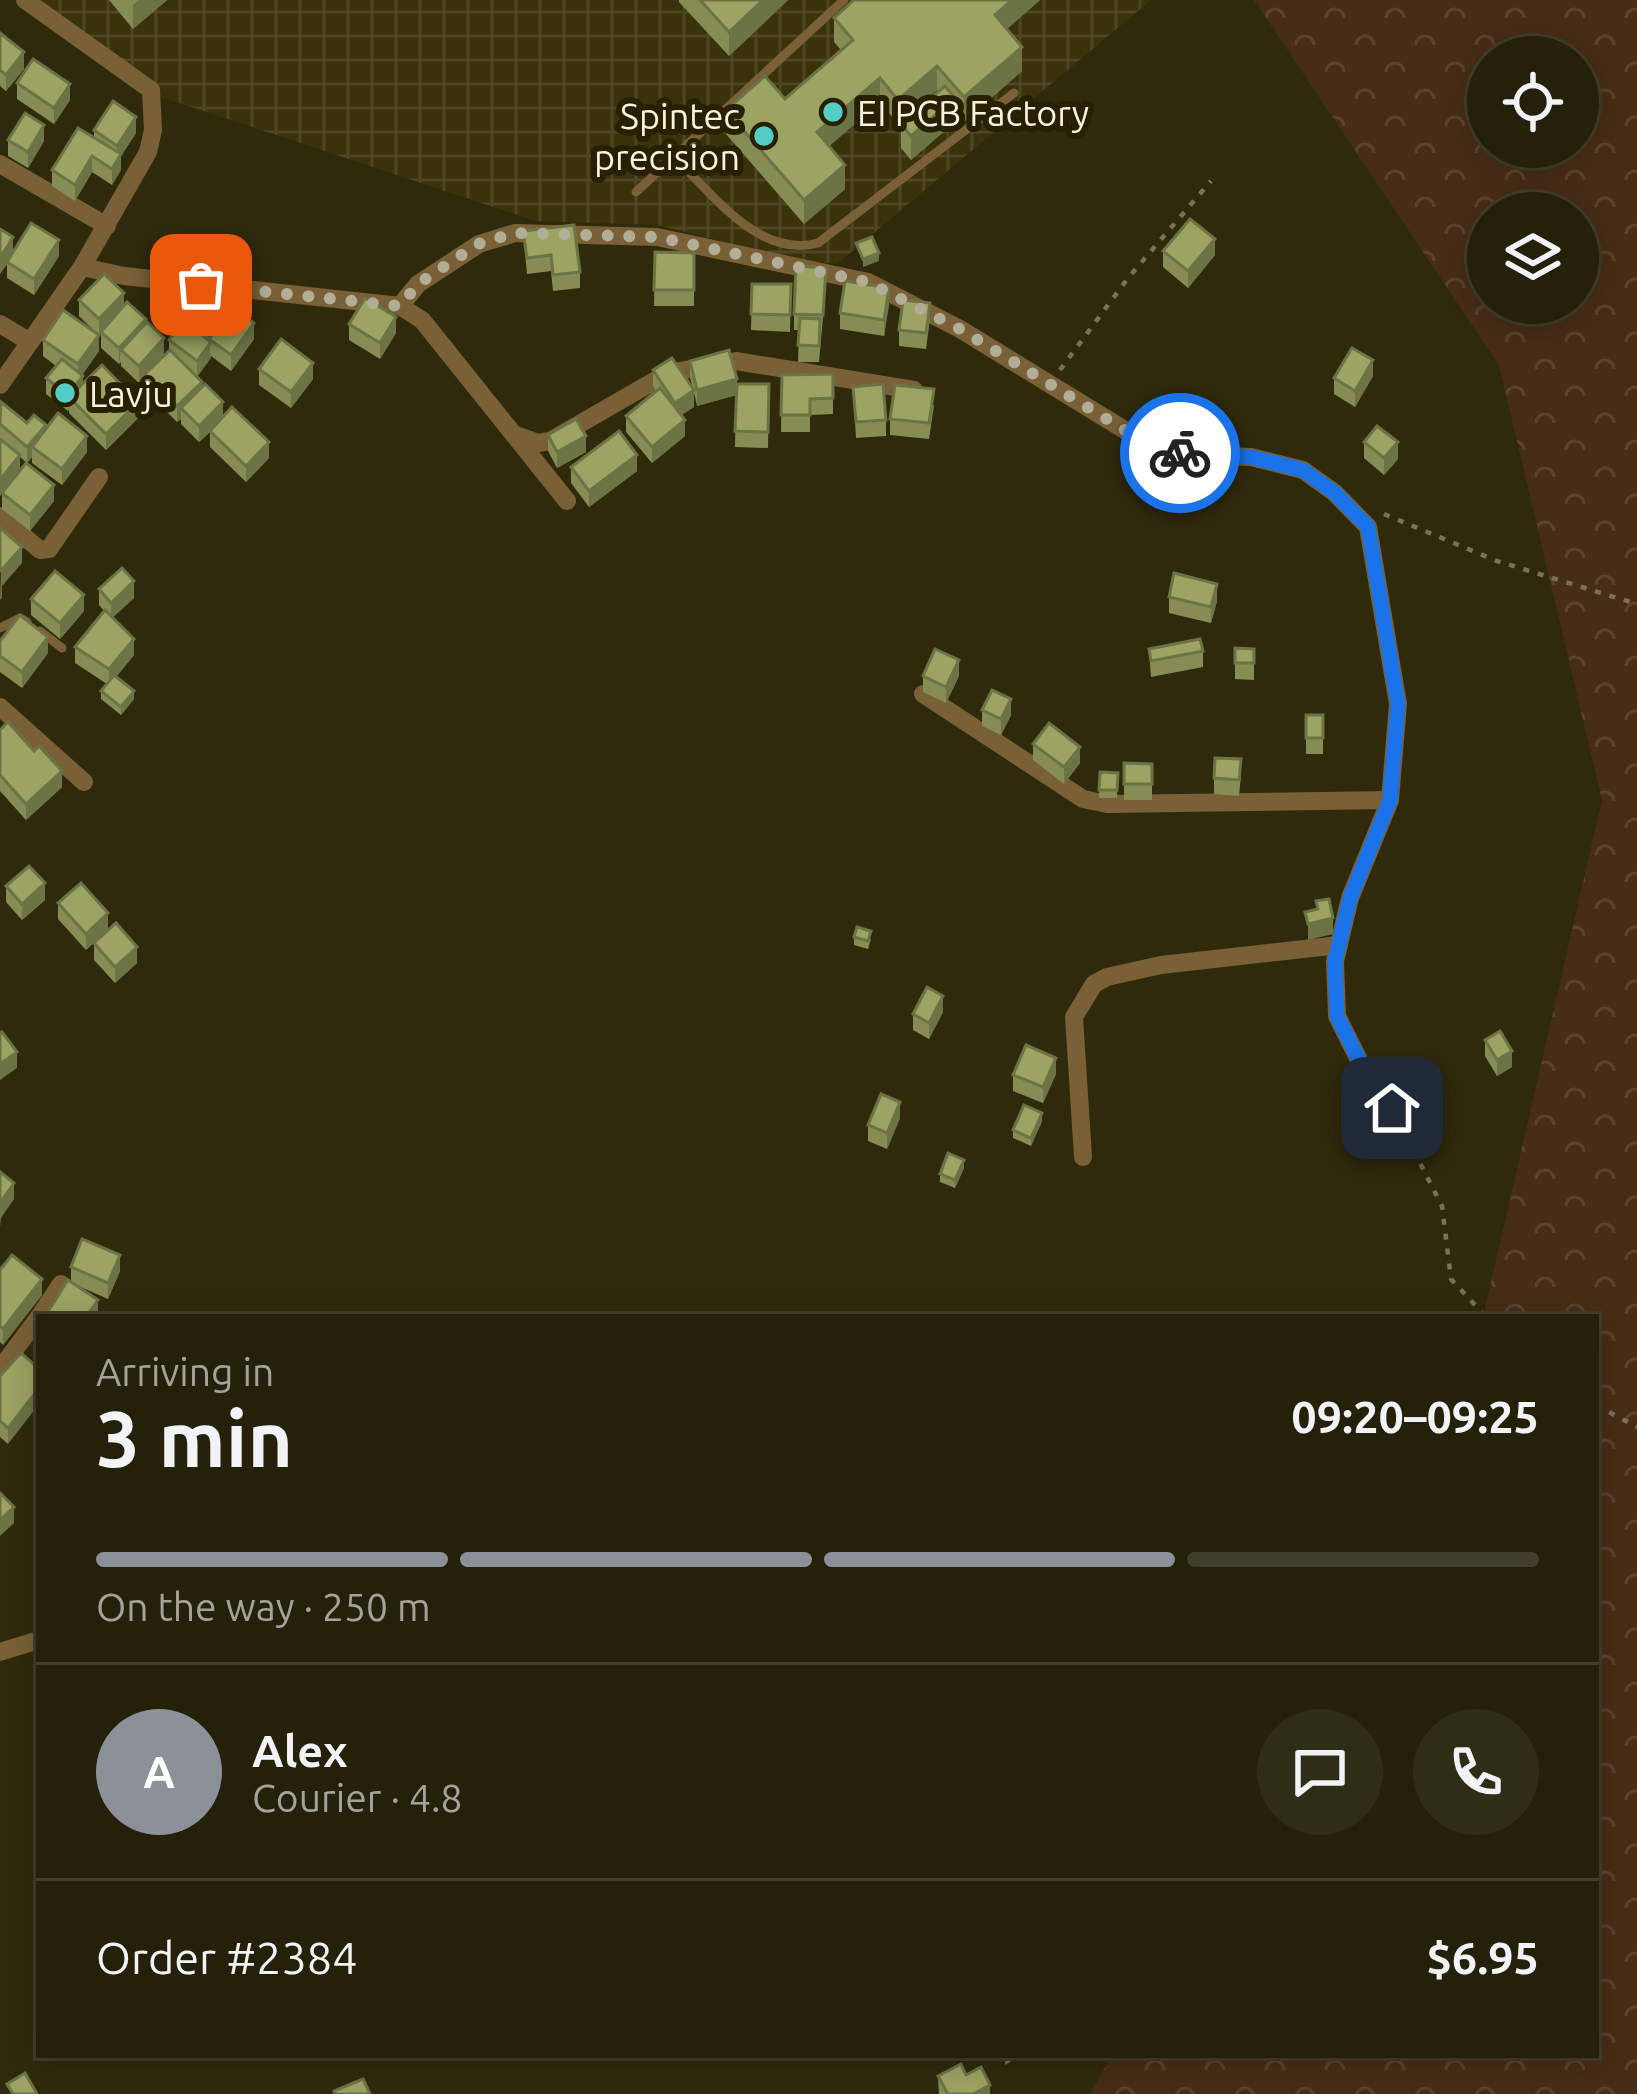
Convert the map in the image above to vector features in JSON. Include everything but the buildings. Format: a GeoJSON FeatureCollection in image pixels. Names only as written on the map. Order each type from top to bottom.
{"type":"FeatureCollection","features":[{"type":"Feature","properties":{"kind":"street"},"geometry":{"type":"LineString","coordinates":[[0,385],[107,226],[148,152],[153,130],[151,90],[25,0]]}},
{"type":"Feature","properties":{"kind":"street"},"geometry":{"type":"LineString","coordinates":[[0,164],[107,226]]}},
{"type":"Feature","properties":{"kind":"street"},"geometry":{"type":"LineString","coordinates":[[400,306],[418,284],[478,244],[514,233],[657,237],[868,282],[960,329],[1141,440],[1183,454],[1251,457],[1303,470],[1335,493],[1368,527],[1398,704],[1390,800],[1350,898],[1335,961],[1337,1016],[1361,1064],[1392,1108]]}},
{"type":"Feature","properties":{"kind":"street"},"geometry":{"type":"LineString","coordinates":[[82,267],[124,276],[400,306],[422,320],[567,501]]}},
{"type":"Feature","properties":{"kind":"street"},"geometry":{"type":"LineString","coordinates":[[0,324],[30,343]]}},
{"type":"Feature","properties":{"kind":"street"},"geometry":{"type":"LineString","coordinates":[[516,435],[538,443],[550,441],[668,373],[736,361],[926,392]]}},
{"type":"Feature","properties":{"kind":"street"},"geometry":{"type":"LineString","coordinates":[[0,516],[40,550],[49,549],[99,477]]}},
{"type":"Feature","properties":{"kind":"street"},"geometry":{"type":"LineString","coordinates":[[923,694],[1083,799],[1107,804],[1390,800]]}},
{"type":"Feature","properties":{"kind":"street"},"geometry":{"type":"LineString","coordinates":[[0,707],[84,782]]}},
{"type":"Feature","properties":{"kind":"street"},"geometry":{"type":"LineString","coordinates":[[1083,1157],[1075,1017],[1094,984],[1161,965],[1339,945]]}},
{"type":"Feature","properties":{"kind":"street"},"geometry":{"type":"LineString","coordinates":[[41,1314],[61,1284]]}},
{"type":"Feature","properties":{"kind":"street"},"geometry":{"type":"LineString","coordinates":[[0,1369],[36,1321]]}},
{"type":"Feature","properties":{"kind":"street"},"geometry":{"type":"LineString","coordinates":[[0,1652],[36,1641]]}},
{"type":"Feature","properties":{"kind":"lane"},"geometry":{"type":"LineString","coordinates":[[636,192],[844,0]]}},
{"type":"Feature","properties":{"kind":"lane"},"geometry":{"type":"LineString","coordinates":[[674,157],[758,236],[805,247],[838,229],[1013,94]]}},
{"type":"Feature","properties":{"kind":"lane"},"geometry":{"type":"LineString","coordinates":[[0,628],[20,618],[62,648]]}},
{"type":"Feature","properties":{"kind":"path"},"geometry":{"type":"LineString","coordinates":[[1049,384],[1128,278],[1211,181]]}},
{"type":"Feature","properties":{"kind":"path"},"geometry":{"type":"LineString","coordinates":[[1375,510],[1497,561],[1637,604]]}},
{"type":"Feature","properties":{"kind":"path"},"geometry":{"type":"LineString","coordinates":[[1392,1108],[1442,1206],[1451,1279],[1483,1314]]}},
{"type":"Feature","properties":{"kind":"path"},"geometry":{"type":"LineString","coordinates":[[1599,1407],[1637,1426]]}},
{"type":"Feature","properties":{"kind":"shaded area"},"geometry":{"type":"Polygon","coordinates":[[[28,0],[1151,0],[837,264],[793,260],[658,225],[536,221],[161,97],[28,0]]]}},
{"type":"Feature","properties":{"kind":"green space"},"geometry":{"type":"Polygon","coordinates":[[[1254,0],[1637,0],[1637,2094],[1090,2094],[1110,2058],[1599,2058],[1599,1314],[1484,1314],[1602,800],[1499,365],[1471,324],[1599,324],[1599,192],[1467,192],[1467,317],[1254,0]]]}},
{"type":"Feature","properties":{"kind":"way so far"},"geometry":{"type":"LineString","coordinates":[[201,285],[400,306],[418,284],[478,244],[514,233],[657,237],[868,282],[960,329],[1141,440],[1180,453]]}},
{"type":"Feature","properties":{"kind":"place","name":"EI PCB Factory"},"geometry":{"type":"Point","coordinates":[833,112]}},
{"type":"Feature","properties":{"kind":"place","name":"Spintec precision"},"geometry":{"type":"Point","coordinates":[764,136]}},
{"type":"Feature","properties":{"kind":"place","name":"Lavju"},"geometry":{"type":"Point","coordinates":[65,393]}},
{"type":"Feature","properties":{"kind":"route"},"geometry":{"type":"LineString","coordinates":[[1180,453],[1251,457],[1303,470],[1335,493],[1368,527],[1398,704],[1390,800],[1350,898],[1335,961],[1337,1016],[1361,1064],[1392,1108]]}}]}
